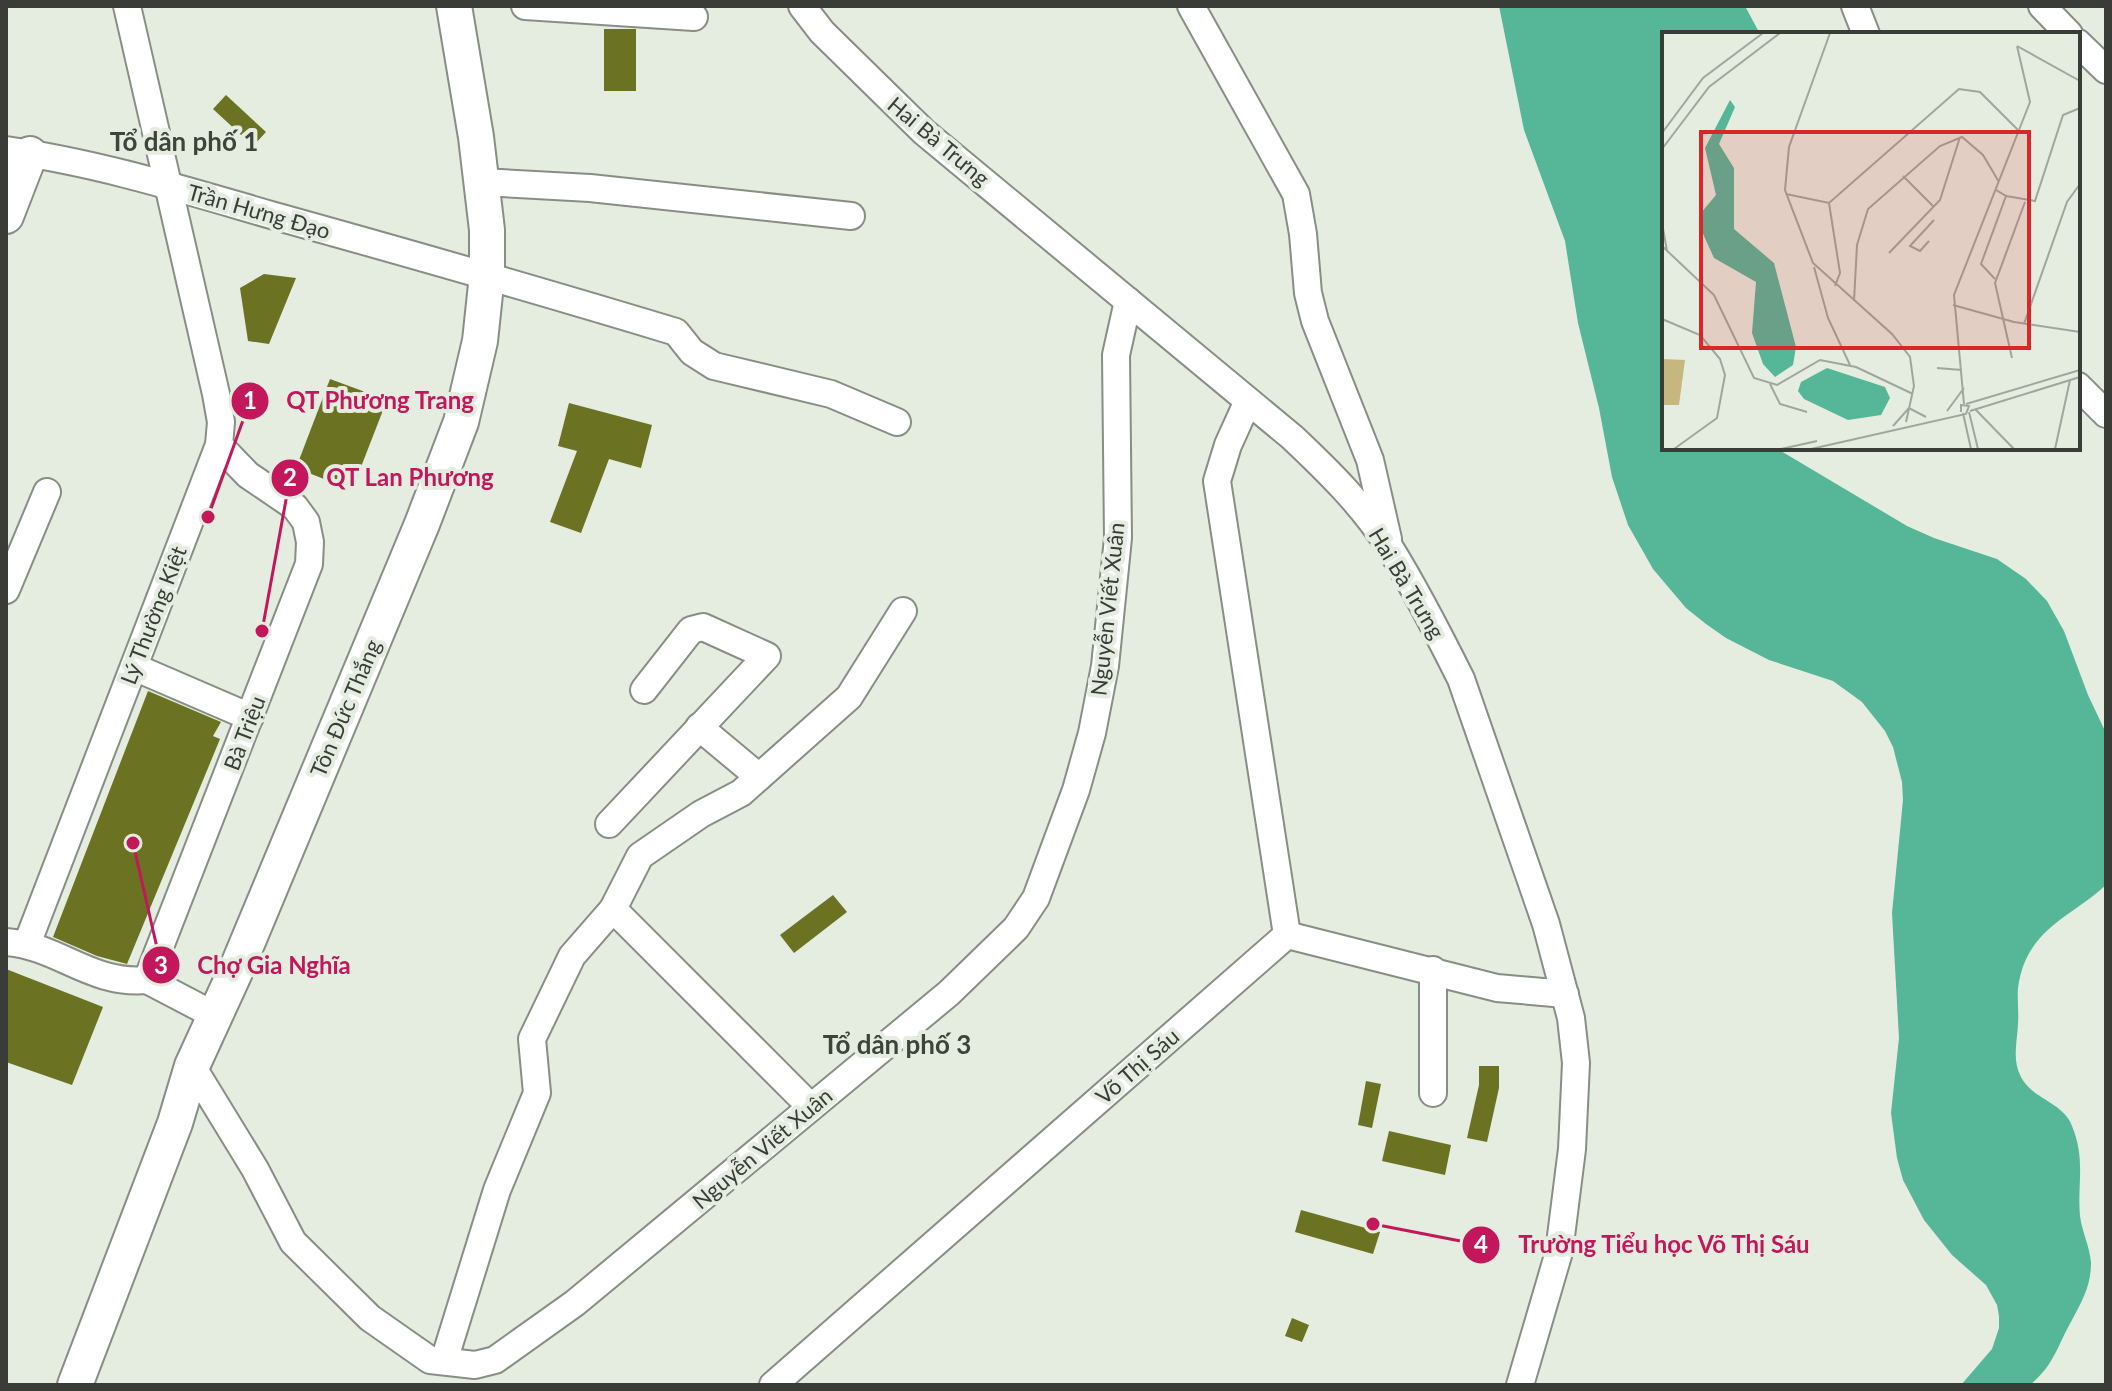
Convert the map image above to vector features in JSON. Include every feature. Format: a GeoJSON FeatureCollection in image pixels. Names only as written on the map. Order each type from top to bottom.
{"type":"FeatureCollection","features":[{"type":"Feature","properties":{"kind":"main road","name":"Tôn Đức Thắng"},"geometry":{"type":"LineString","coordinates":[[75,1385],[175,1123],[192,1066],[236,970],[422,524],[461,422],[480,341],[487,275],[482,182],[454,6]]}},
{"type":"Feature","properties":{"kind":"main road"},"geometry":{"type":"LineString","coordinates":[[6,216],[18,152]]}},
{"type":"Feature","properties":{"kind":"street","name":"Lý Thường Kiệt"},"geometry":{"type":"LineString","coordinates":[[17,943],[134,667],[219,445],[221,422],[216,394],[127,6]]}},
{"type":"Feature","properties":{"kind":"street"},"geometry":{"type":"LineString","coordinates":[[525,6],[694,17]]}},
{"type":"Feature","properties":{"kind":"street","name":"Hai Bà Trưng"},"geometry":{"type":"LineString","coordinates":[[802,6],[822,32],[924,132],[1332,474],[1389,546],[1461,679],[1546,924],[1571,1018],[1577,1088],[1566,1206],[1549,1292],[1520,1385]]}},
{"type":"Feature","properties":{"kind":"street"},"geometry":{"type":"LineString","coordinates":[[1191,6],[1296,194],[1301,213],[1311,307],[1370,460],[1389,546]]}},
{"type":"Feature","properties":{"kind":"street"},"geometry":{"type":"LineString","coordinates":[[1855,6],[1865,32]]}},
{"type":"Feature","properties":{"kind":"street"},"geometry":{"type":"LineString","coordinates":[[2042,6],[2067,32]]}},
{"type":"Feature","properties":{"kind":"street"},"geometry":{"type":"LineString","coordinates":[[2080,45],[2106,70]]}},
{"type":"Feature","properties":{"kind":"street","name":"Trần Hưng Đạo"},"geometry":{"type":"LineString","coordinates":[[18,152],[96,166],[487,275],[676,332],[692,352],[714,366],[831,394],[897,422]]}},
{"type":"Feature","properties":{"kind":"street"},"geometry":{"type":"LineString","coordinates":[[482,182],[590,188],[851,216]]}},
{"type":"Feature","properties":{"kind":"street","name":"Nguyễn Viết Xuân"},"geometry":{"type":"LineString","coordinates":[[192,1066],[255,1169],[293,1242],[370,1318],[430,1360],[475,1365],[495,1360],[575,1303],[949,993],[1016,928],[1036,898],[1053,856],[1092,733],[1105,666],[1118,538],[1116,355],[1128,301]]}},
{"type":"Feature","properties":{"kind":"street"},"geometry":{"type":"LineString","coordinates":[[2080,388],[2106,414]]}},
{"type":"Feature","properties":{"kind":"street"},"geometry":{"type":"LineString","coordinates":[[1248,401],[1228,445],[1217,481],[1287,935],[1497,988],[1565,994]]}},
{"type":"Feature","properties":{"kind":"street","name":"Bà Triệu"},"geometry":{"type":"LineString","coordinates":[[147,980],[309,564],[310,542],[306,522],[295,507],[248,475],[219,445]]}},
{"type":"Feature","properties":{"kind":"street"},"geometry":{"type":"LineString","coordinates":[[6,590],[47,492]]}},
{"type":"Feature","properties":{"kind":"street"},"geometry":{"type":"LineString","coordinates":[[444,1361],[497,1190],[537,1093],[532,1039],[572,956],[613,909],[640,856],[701,814],[741,793],[849,697],[903,611]]}},
{"type":"Feature","properties":{"kind":"street"},"geometry":{"type":"LineString","coordinates":[[609,824],[767,656],[703,627],[691,630],[644,690]]}},
{"type":"Feature","properties":{"kind":"street"},"geometry":{"type":"LineString","coordinates":[[134,667],[250,717]]}},
{"type":"Feature","properties":{"kind":"street"},"geometry":{"type":"LineString","coordinates":[[699,727],[759,777]]}},
{"type":"Feature","properties":{"kind":"street"},"geometry":{"type":"LineString","coordinates":[[613,909],[811,1107]]}},
{"type":"Feature","properties":{"kind":"street","name":"Võ Thị Sáu"},"geometry":{"type":"LineString","coordinates":[[773,1385],[1287,935]]}},
{"type":"Feature","properties":{"kind":"street"},"geometry":{"type":"LineString","coordinates":[[17,943],[96,975],[125,982],[147,980],[214,1015]]}},
{"type":"Feature","properties":{"kind":"street"},"geometry":{"type":"LineString","coordinates":[[1433,970],[1433,1093]]}},
{"type":"Feature","properties":{"kind":"shaded area"},"geometry":{"type":"Polygon","coordinates":[[[1499,6],[1745,6],[1759,32],[1662,32],[1662,450],[1779,450],[1907,526],[1997,559],[2026,579],[2047,601],[2064,631],[2106,733],[2106,885],[2040,938],[2030,952],[2018,988],[2018,1071],[2026,1085],[2062,1111],[2072,1126],[2080,1161],[2080,1216],[2091,1263],[2088,1286],[2079,1306],[2050,1362],[2030,1385],[1961,1385],[1992,1349],[1999,1328],[1997,1305],[1986,1285],[1952,1255],[1924,1220],[1903,1180],[1897,1158],[1891,1113],[1899,1038],[1892,913],[1903,800],[1893,747],[1885,731],[1862,702],[1833,681],[1769,660],[1726,638],[1686,608],[1653,569],[1628,525],[1612,477],[1578,323],[1565,241],[1524,130],[1499,6]]]}},
{"type":"Feature","properties":{"kind":"building"},"geometry":{"type":"Polygon","coordinates":[[[604,29],[636,29],[636,91],[604,91],[604,29]]]}},
{"type":"Feature","properties":{"kind":"building"},"geometry":{"type":"Polygon","coordinates":[[[226,95],[266,132],[253,146],[213,109],[226,95]]]}},
{"type":"Feature","properties":{"kind":"building"},"geometry":{"type":"Polygon","coordinates":[[[264,274],[296,278],[269,344],[248,341],[240,288],[264,274]]]}},
{"type":"Feature","properties":{"kind":"building"},"geometry":{"type":"Polygon","coordinates":[[[330,379],[387,400],[352,490],[296,468],[330,379]]]}},
{"type":"Feature","properties":{"kind":"building"},"geometry":{"type":"Polygon","coordinates":[[[569,403],[652,425],[641,468],[609,459],[581,533],[550,522],[577,451],[558,446],[569,403]]]}},
{"type":"Feature","properties":{"kind":"building"},"geometry":{"type":"Polygon","coordinates":[[[148,691],[221,722],[213,736],[220,739],[127,964],[97,956],[53,937],[148,691]]]}},
{"type":"Feature","properties":{"kind":"building"},"geometry":{"type":"Polygon","coordinates":[[[833,895],[847,912],[794,953],[780,935],[833,895]]]}},
{"type":"Feature","properties":{"kind":"building"},"geometry":{"type":"Polygon","coordinates":[[[6,969],[103,1007],[72,1085],[6,1062],[6,969]]]}},
{"type":"Feature","properties":{"kind":"building"},"geometry":{"type":"Polygon","coordinates":[[[1479,1066],[1499,1066],[1499,1088],[1487,1142],[1467,1138],[1479,1085],[1479,1066]]]}},
{"type":"Feature","properties":{"kind":"building"},"geometry":{"type":"Polygon","coordinates":[[[1366,1081],[1381,1084],[1372,1128],[1358,1125],[1366,1081]]]}},
{"type":"Feature","properties":{"kind":"building"},"geometry":{"type":"Polygon","coordinates":[[[1389,1131],[1451,1145],[1445,1175],[1382,1161],[1389,1131]]]}},
{"type":"Feature","properties":{"kind":"building"},"geometry":{"type":"Polygon","coordinates":[[[1301,1210],[1380,1232],[1373,1254],[1295,1232],[1301,1210]]]}},
{"type":"Feature","properties":{"kind":"building"},"geometry":{"type":"Polygon","coordinates":[[[1292,1318],[1309,1325],[1302,1342],[1285,1336],[1292,1318]]]}},
{"type":"Feature","properties":{"kind":"place","name":"QT Phương Trang"},"geometry":{"type":"Point","coordinates":[208,517]}},
{"type":"Feature","properties":{"kind":"place","name":"QT Lan Phương"},"geometry":{"type":"Point","coordinates":[262,631]}},
{"type":"Feature","properties":{"kind":"place","name":"Chợ Gia Nghĩa"},"geometry":{"type":"Point","coordinates":[133,843]}},
{"type":"Feature","properties":{"kind":"place","name":"Trường Tiểu học Võ Thị Sáu"},"geometry":{"type":"Point","coordinates":[1373,1224]}},
{"type":"Feature","properties":{"kind":"district","name":"Tổ dân phố 1"},"geometry":{"type":"Point","coordinates":[184,141]}},
{"type":"Feature","properties":{"kind":"district","name":"Tổ dân phố 3"},"geometry":{"type":"Point","coordinates":[897,1044]}}]}
